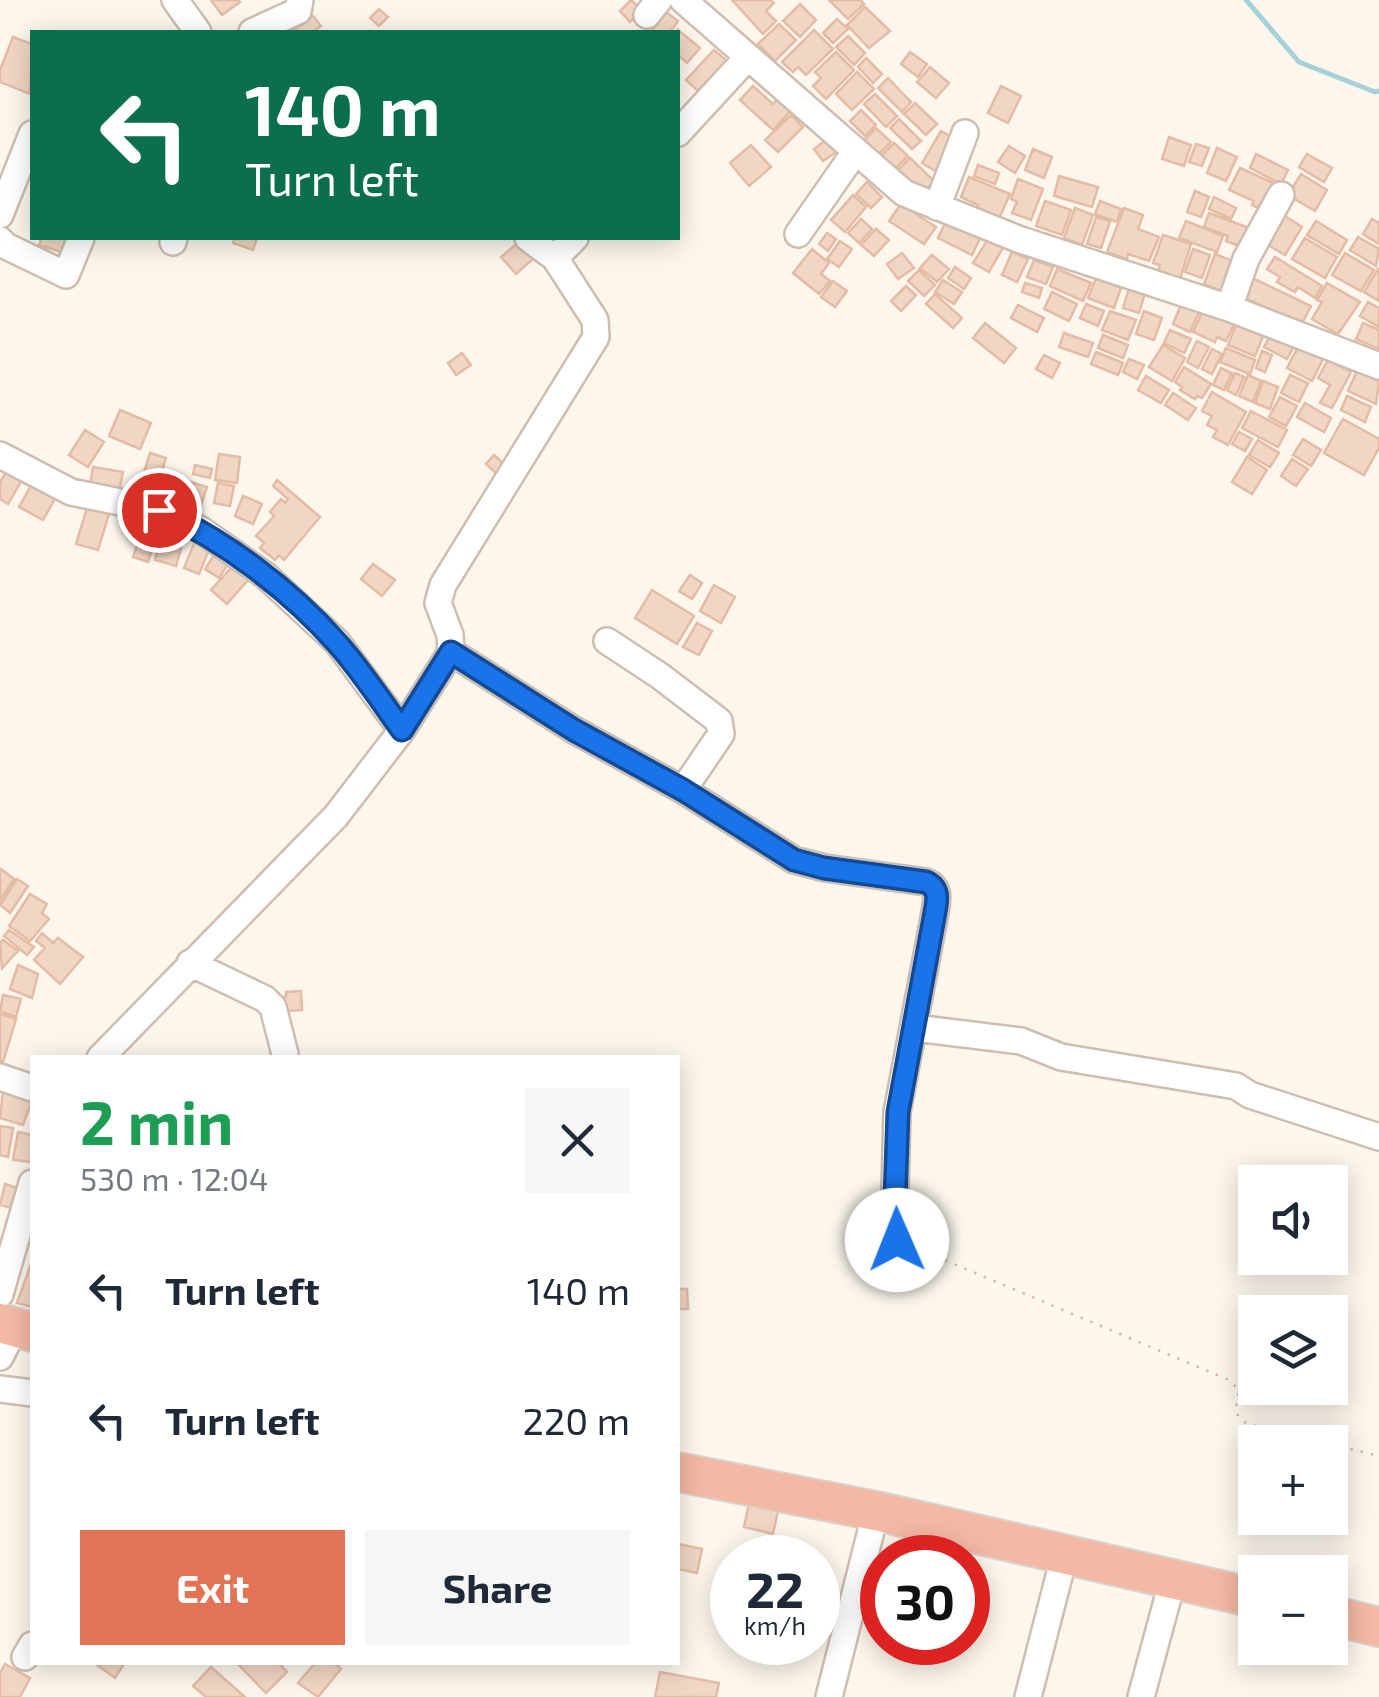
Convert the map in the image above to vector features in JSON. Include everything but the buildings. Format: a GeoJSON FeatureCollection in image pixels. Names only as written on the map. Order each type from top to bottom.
{"type":"FeatureCollection","features":[{"type":"Feature","properties":{"kind":"highway"},"geometry":{"type":"LineString","coordinates":[[680,1479],[876,1511],[1238,1594]]}},
{"type":"Feature","properties":{"kind":"highway"},"geometry":{"type":"LineString","coordinates":[[1348,1619],[1379,1626]]}},
{"type":"Feature","properties":{"kind":"street"},"geometry":{"type":"LineString","coordinates":[[175,0],[197,30]]}},
{"type":"Feature","properties":{"kind":"street"},"geometry":{"type":"LineString","coordinates":[[257,30],[298,12],[300,0]]}},
{"type":"Feature","properties":{"kind":"street"},"geometry":{"type":"LineString","coordinates":[[693,3],[748,57],[904,193],[1018,239],[1228,308],[1379,366]]}},
{"type":"Feature","properties":{"kind":"street"},"geometry":{"type":"LineString","coordinates":[[680,131],[748,57]]}},
{"type":"Feature","properties":{"kind":"street"},"geometry":{"type":"LineString","coordinates":[[937,206],[965,132]]}},
{"type":"Feature","properties":{"kind":"street"},"geometry":{"type":"LineString","coordinates":[[0,215],[30,139]]}},
{"type":"Feature","properties":{"kind":"street"},"geometry":{"type":"LineString","coordinates":[[798,234],[856,152]]}},
{"type":"Feature","properties":{"kind":"street"},"geometry":{"type":"LineString","coordinates":[[1228,308],[1246,259],[1281,196]]}},
{"type":"Feature","properties":{"kind":"street"},"geometry":{"type":"LineString","coordinates":[[0,240],[66,275],[80,240]]}},
{"type":"Feature","properties":{"kind":"street"},"geometry":{"type":"LineString","coordinates":[[103,1055],[336,816],[402,730],[451,652],[450,635],[438,603],[443,585],[596,337],[595,320],[555,258],[531,240]]}},
{"type":"Feature","properties":{"kind":"street"},"geometry":{"type":"LineString","coordinates":[[555,258],[574,240]]}},
{"type":"Feature","properties":{"kind":"street"},"geometry":{"type":"LineString","coordinates":[[0,455],[71,492],[159,510],[201,530],[266,576],[336,642],[402,730]]}},
{"type":"Feature","properties":{"kind":"street"},"geometry":{"type":"LineString","coordinates":[[607,642],[660,676],[718,721],[720,734],[683,790]]}},
{"type":"Feature","properties":{"kind":"street"},"geometry":{"type":"LineString","coordinates":[[451,652],[794,860],[934,886],[936,902],[898,1112],[894,1228],[897,1240]]}},
{"type":"Feature","properties":{"kind":"street"},"geometry":{"type":"LineString","coordinates":[[190,963],[273,1006],[285,1054]]}},
{"type":"Feature","properties":{"kind":"street"},"geometry":{"type":"LineString","coordinates":[[915,1028],[1022,1041],[1061,1057],[1236,1086],[1250,1095],[1379,1137]]}},
{"type":"Feature","properties":{"kind":"street"},"geometry":{"type":"LineString","coordinates":[[0,1076],[30,1087]]}},
{"type":"Feature","properties":{"kind":"street"},"geometry":{"type":"LineString","coordinates":[[9,1327],[30,1196]]}},
{"type":"Feature","properties":{"kind":"street"},"geometry":{"type":"LineString","coordinates":[[0,1389],[30,1393]]}},
{"type":"Feature","properties":{"kind":"street"},"geometry":{"type":"LineString","coordinates":[[828,1697],[876,1511]]}},
{"type":"Feature","properties":{"kind":"street"},"geometry":{"type":"LineString","coordinates":[[1028,1697],[1065,1554]]}},
{"type":"Feature","properties":{"kind":"street"},"geometry":{"type":"LineString","coordinates":[[1141,1697],[1173,1579]]}},
{"type":"Feature","properties":{"kind":"path"},"geometry":{"type":"LineString","coordinates":[[897,1240],[1229,1380],[1239,1390],[1239,1420],[1252,1425]]}},
{"type":"Feature","properties":{"kind":"path"},"geometry":{"type":"LineString","coordinates":[[1348,1448],[1379,1456]]}},
{"type":"Feature","properties":{"kind":"waterway"},"geometry":{"type":"LineString","coordinates":[[1246,0],[1299,62],[1379,91]]}},
{"type":"Feature","properties":{"kind":"route"},"geometry":{"type":"LineString","coordinates":[[159,510],[201,530],[266,576],[336,642],[402,730],[451,652],[794,860],[934,886],[934,918],[898,1112],[894,1228],[897,1240]]}}]}
